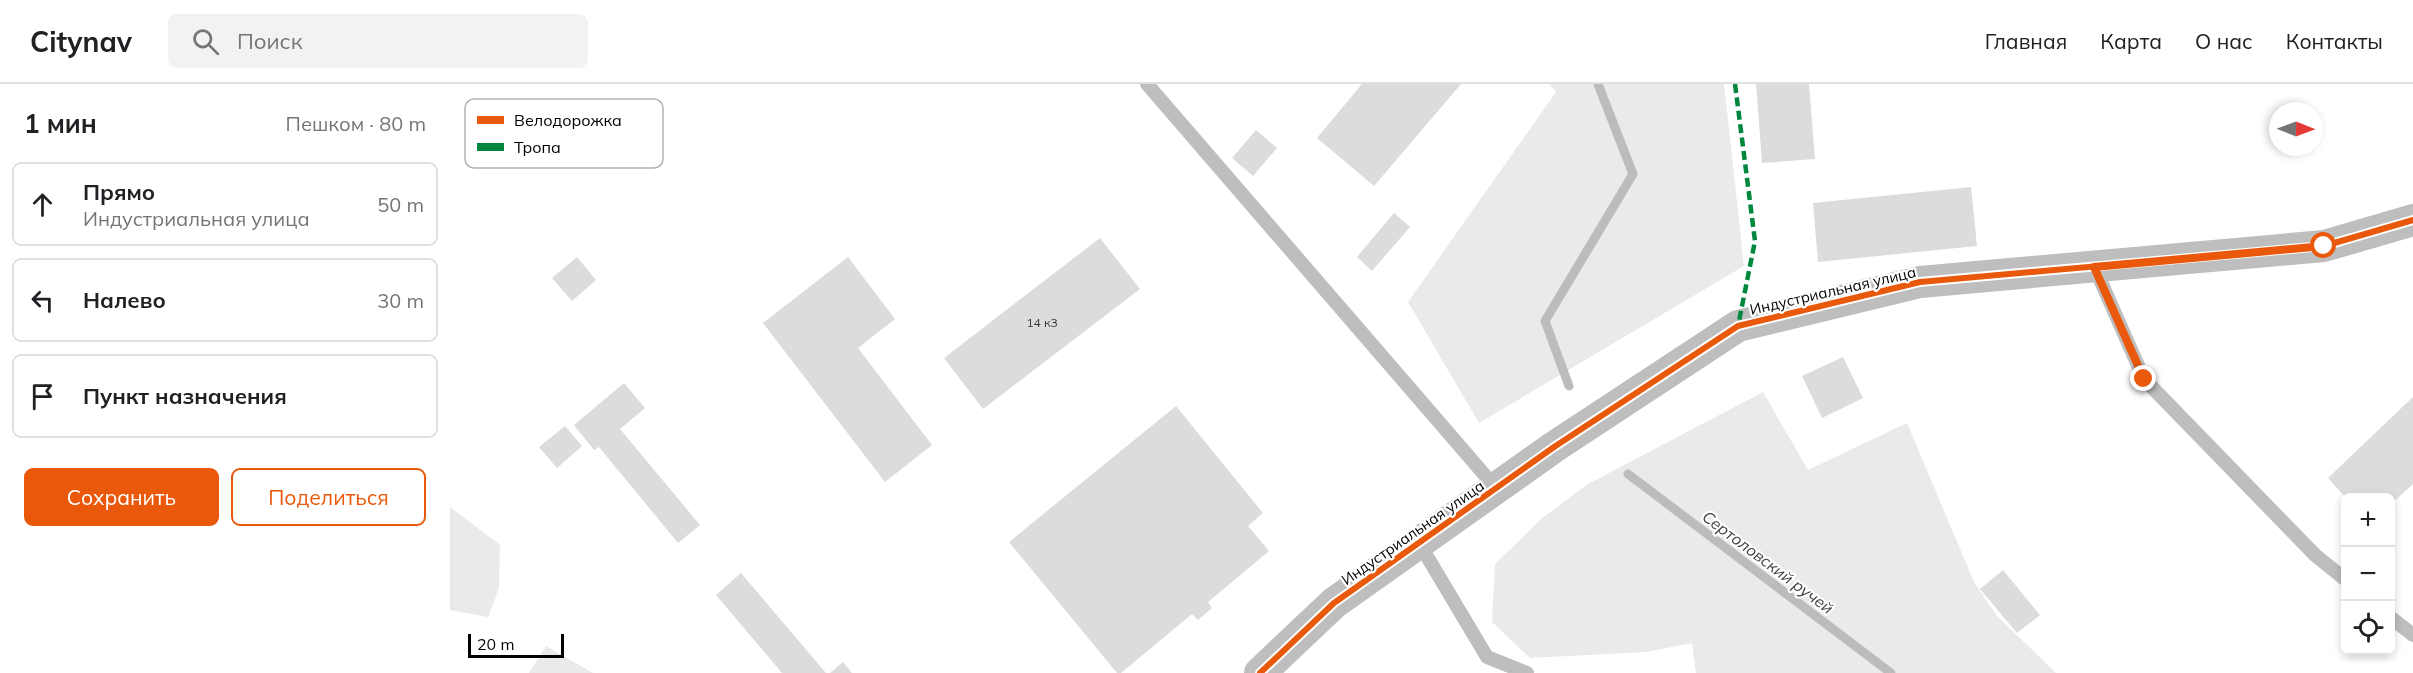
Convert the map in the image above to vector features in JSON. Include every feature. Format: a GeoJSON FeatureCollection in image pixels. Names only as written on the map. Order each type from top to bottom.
{"type":"FeatureCollection","features":[{"type":"Feature","properties":{"kind":"street","name":"Индустриальная улица"},"geometry":{"type":"LineString","coordinates":[[1260,673],[1334,603],[1554,447],[1738,326],[1920,282],[2324,246],[2413,220]]}},
{"type":"Feature","properties":{"kind":"lane"},"geometry":{"type":"LineString","coordinates":[[1147,84],[1496,488]]}},
{"type":"Feature","properties":{"kind":"lane"},"geometry":{"type":"LineString","coordinates":[[2094,267],[2144,379],[2315,555],[2341,576]]}},
{"type":"Feature","properties":{"kind":"lane"},"geometry":{"type":"LineString","coordinates":[[1419,543],[1488,657],[1527,673]]}},
{"type":"Feature","properties":{"kind":"lane"},"geometry":{"type":"LineString","coordinates":[[2395,619],[2413,635]]}},
{"type":"Feature","properties":{"kind":"shaded area"},"geometry":{"type":"Polygon","coordinates":[[[1549,84],[1724,84],[1744,266],[1479,423],[1408,302],[1556,92],[1549,84]]]}},
{"type":"Feature","properties":{"kind":"shaded area"},"geometry":{"type":"Polygon","coordinates":[[[1763,392],[1808,470],[1907,423],[1974,582],[1997,616],[2056,673],[1696,673],[1692,643],[1646,652],[1530,658],[1492,622],[1495,564],[1541,519],[1588,484],[1763,392]]]}},
{"type":"Feature","properties":{"kind":"shaded area"},"geometry":{"type":"Polygon","coordinates":[[[450,507],[500,545],[499,588],[488,617],[450,610],[450,507]]]}},
{"type":"Feature","properties":{"kind":"shaded area"},"geometry":{"type":"Polygon","coordinates":[[[546,646],[593,673],[529,673],[546,646]]]}},
{"type":"Feature","properties":{"kind":"building"},"geometry":{"type":"Polygon","coordinates":[[[1362,84],[1461,84],[1374,186],[1317,138],[1362,84]]]}},
{"type":"Feature","properties":{"kind":"building"},"geometry":{"type":"Polygon","coordinates":[[[1756,84],[1809,84],[1815,159],[1762,163],[1756,84]]]}},
{"type":"Feature","properties":{"kind":"building"},"geometry":{"type":"Polygon","coordinates":[[[1256,130],[1277,148],[1253,176],[1232,158],[1256,130]]]}},
{"type":"Feature","properties":{"kind":"building"},"geometry":{"type":"Polygon","coordinates":[[[1971,187],[1977,246],[1818,262],[1813,203],[1971,187]]]}},
{"type":"Feature","properties":{"kind":"building"},"geometry":{"type":"Polygon","coordinates":[[[1394,213],[1410,227],[1372,271],[1357,257],[1394,213]]]}},
{"type":"Feature","properties":{"kind":"building"},"geometry":{"type":"Polygon","coordinates":[[[1100,238],[1140,289],[983,409],[944,358],[1100,238]]]}},
{"type":"Feature","properties":{"kind":"building"},"geometry":{"type":"Polygon","coordinates":[[[577,257],[596,280],[572,301],[552,278],[577,257]]]}},
{"type":"Feature","properties":{"kind":"building"},"geometry":{"type":"Polygon","coordinates":[[[848,257],[895,319],[858,348],[932,445],[885,482],[763,323],[848,257]]]}},
{"type":"Feature","properties":{"kind":"building"},"geometry":{"type":"Polygon","coordinates":[[[1843,357],[1863,398],[1822,418],[1802,376],[1843,357]]]}},
{"type":"Feature","properties":{"kind":"building"},"geometry":{"type":"Polygon","coordinates":[[[624,383],[645,408],[620,429],[700,525],[678,543],[599,447],[594,450],[574,425],[624,383]]]}},
{"type":"Feature","properties":{"kind":"building"},"geometry":{"type":"Polygon","coordinates":[[[2413,397],[2413,484],[2395,500],[2395,493],[2342,493],[2328,478],[2413,397]]]}},
{"type":"Feature","properties":{"kind":"building"},"geometry":{"type":"Polygon","coordinates":[[[1176,406],[1263,513],[1248,526],[1269,551],[1208,602],[1212,608],[1198,620],[1192,614],[1121,673],[1117,673],[1009,542],[1176,406]]]}},
{"type":"Feature","properties":{"kind":"building"},"geometry":{"type":"Polygon","coordinates":[[[565,426],[582,446],[557,468],[539,447],[565,426]]]}},
{"type":"Feature","properties":{"kind":"building"},"geometry":{"type":"Polygon","coordinates":[[[2003,570],[2040,615],[2017,633],[1980,589],[2003,570]]]}},
{"type":"Feature","properties":{"kind":"building"},"geometry":{"type":"Polygon","coordinates":[[[741,573],[826,673],[782,673],[716,595],[741,573]]]}},
{"type":"Feature","properties":{"kind":"building"},"geometry":{"type":"Polygon","coordinates":[[[843,662],[852,673],[830,673],[843,662]]]}},
{"type":"Feature","properties":{"kind":"waterway","name":"Сертоловский ручей"},"geometry":{"type":"LineString","coordinates":[[1569,386],[1545,321],[1633,174],[1598,84]]}},
{"type":"Feature","properties":{"kind":"waterway","name":"Сертоловский ручей"},"geometry":{"type":"LineString","coordinates":[[1628,474],[1891,673]]}},
{"type":"Feature","properties":{"kind":"marked path"},"geometry":{"type":"LineString","coordinates":[[1735,84],[1755,241],[1738,326]]}},
{"type":"Feature","properties":{"kind":"cycle path"},"geometry":{"type":"LineString","coordinates":[[1260,673],[1334,603],[1554,447],[1738,326],[1920,282],[2324,246],[2413,220]]}},
{"type":"Feature","properties":{"kind":"route"},"geometry":{"type":"LineString","coordinates":[[2144,379],[2094,267],[2324,246]]}}]}
